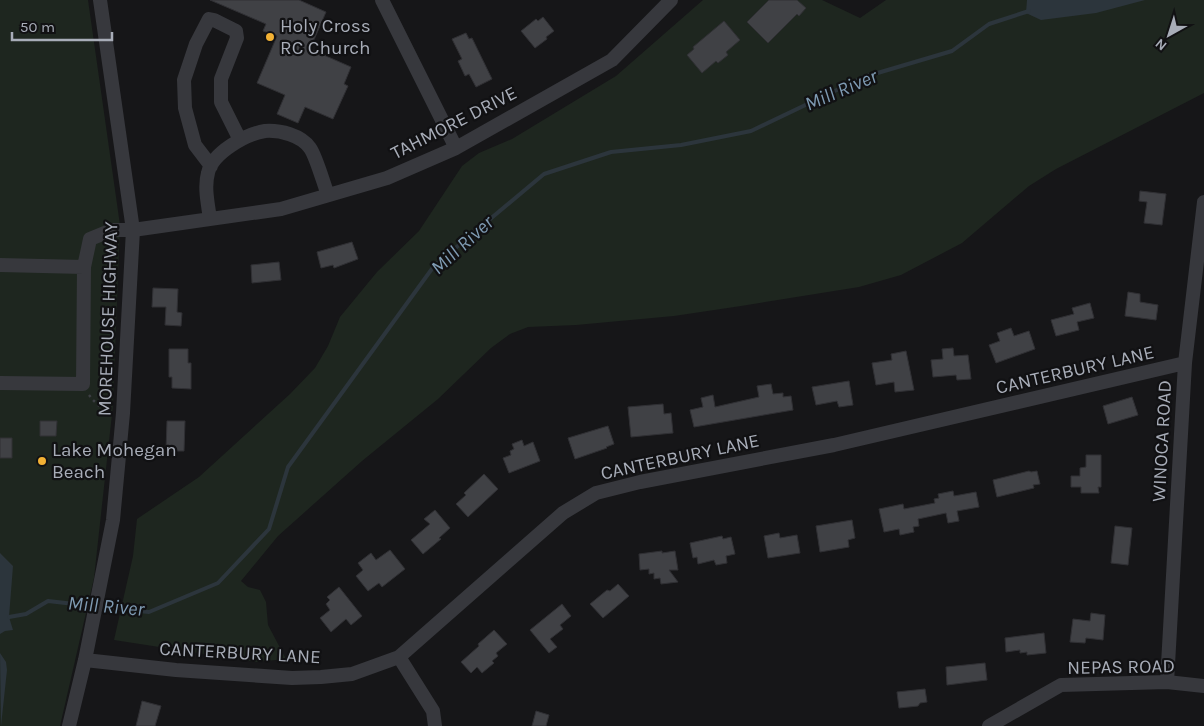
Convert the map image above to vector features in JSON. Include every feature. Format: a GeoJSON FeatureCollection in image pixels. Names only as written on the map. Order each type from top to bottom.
{"type":"FeatureCollection","features":[{"type":"Feature","properties":{"kind":"street","name":"MOREHOUSE HIGHWAY"},"geometry":{"type":"LineString","coordinates":[[69,726],[85,660],[113,520],[123,413],[133,230],[100,0]]}},
{"type":"Feature","properties":{"kind":"street"},"geometry":{"type":"LineString","coordinates":[[382,0],[456,148]]}},
{"type":"Feature","properties":{"kind":"street","name":"TAHMORE DRIVE"},"geometry":{"type":"LineString","coordinates":[[84,267],[90,240],[112,230],[133,230],[281,209],[387,178],[456,148],[612,60],[671,0]]}},
{"type":"Feature","properties":{"kind":"street"},"geometry":{"type":"LineString","coordinates":[[211,166],[195,145],[185,108],[184,80],[196,44],[209,19],[236,31],[238,38],[220,79],[221,102],[240,140]]}},
{"type":"Feature","properties":{"kind":"street"},"geometry":{"type":"LineString","coordinates":[[210,219],[207,193],[208,172],[215,158],[240,140],[264,132],[285,132],[300,139],[310,148],[328,195]]}},
{"type":"Feature","properties":{"kind":"street","name":"WINOCA ROAD"},"geometry":{"type":"LineString","coordinates":[[1167,682],[1185,363],[1204,202]]}},
{"type":"Feature","properties":{"kind":"street"},"geometry":{"type":"LineString","coordinates":[[0,266],[84,267],[83,384],[0,383]]}},
{"type":"Feature","properties":{"kind":"street","name":"CANTERBURY LANE"},"geometry":{"type":"LineString","coordinates":[[85,660],[176,670],[292,678],[321,678],[352,674],[399,658],[563,513],[596,493],[640,482],[834,445],[1185,363]]}},
{"type":"Feature","properties":{"kind":"street"},"geometry":{"type":"LineString","coordinates":[[399,658],[433,711],[435,726]]}},
{"type":"Feature","properties":{"kind":"street","name":"NEPAS ROAD"},"geometry":{"type":"LineString","coordinates":[[989,726],[1060,685],[1167,682],[1204,686]]}},
{"type":"Feature","properties":{"kind":"path"},"geometry":{"type":"LineString","coordinates":[[83,384],[93,400],[110,416],[111,422]]}},
{"type":"Feature","properties":{"kind":"shaded area"},"geometry":{"type":"Polygon","coordinates":[[[0,0],[88,0],[120,225],[113,405],[94,578],[60,726],[0,726],[0,0]]]}},
{"type":"Feature","properties":{"kind":"shaded area"},"geometry":{"type":"Polygon","coordinates":[[[703,0],[822,0],[860,18],[886,0],[1204,0],[1204,93],[1056,169],[1029,186],[962,243],[901,275],[859,287],[741,306],[674,316],[576,325],[528,327],[510,334],[491,348],[438,399],[362,461],[278,536],[241,581],[248,587],[260,590],[266,602],[268,625],[286,659],[256,662],[114,640],[133,556],[137,519],[199,477],[290,394],[315,368],[328,346],[340,317],[377,272],[419,231],[462,166],[479,153],[512,139],[616,76],[703,0]]]}},
{"type":"Feature","properties":{"kind":"shaded area"},"geometry":{"type":"Polygon","coordinates":[[[1027,0],[1145,0],[1096,13],[1041,20],[1026,13],[1027,0]]]}},
{"type":"Feature","properties":{"kind":"shaded area"},"geometry":{"type":"Polygon","coordinates":[[[0,553],[13,566],[9,617],[13,630],[0,634],[0,553]]]}},
{"type":"Feature","properties":{"kind":"shaded area"},"geometry":{"type":"Polygon","coordinates":[[[0,653],[6,662],[7,670],[1,726],[0,653]]]}},
{"type":"Feature","properties":{"kind":"building"},"geometry":{"type":"Polygon","coordinates":[[[210,0],[299,0],[326,12],[310,49],[351,67],[344,84],[348,86],[333,119],[305,107],[298,123],[277,114],[285,95],[257,83],[277,36],[263,31],[266,24],[210,0]]]}},
{"type":"Feature","properties":{"kind":"building"},"geometry":{"type":"Polygon","coordinates":[[[769,0],[797,0],[806,8],[799,16],[797,14],[768,43],[747,22],[769,0]]]}},
{"type":"Feature","properties":{"kind":"building"},"geometry":{"type":"Polygon","coordinates":[[[543,17],[554,31],[535,48],[521,31],[536,19],[538,21],[543,17]]]}},
{"type":"Feature","properties":{"kind":"building"},"geometry":{"type":"Polygon","coordinates":[[[724,21],[740,40],[726,52],[728,55],[718,63],[716,61],[702,73],[687,55],[694,49],[693,47],[724,21]]]}},
{"type":"Feature","properties":{"kind":"building"},"geometry":{"type":"Polygon","coordinates":[[[466,33],[469,39],[472,38],[492,79],[476,87],[469,74],[465,76],[458,61],[462,59],[452,39],[466,33]]]}},
{"type":"Feature","properties":{"kind":"building"},"geometry":{"type":"Polygon","coordinates":[[[1140,191],[1166,194],[1162,225],[1144,223],[1147,202],[1139,201],[1140,191]]]}},
{"type":"Feature","properties":{"kind":"building"},"geometry":{"type":"Polygon","coordinates":[[[352,242],[358,259],[334,268],[333,265],[321,268],[317,252],[352,242]]]}},
{"type":"Feature","properties":{"kind":"building"},"geometry":{"type":"Polygon","coordinates":[[[279,262],[281,280],[252,283],[251,265],[279,262]]]}},
{"type":"Feature","properties":{"kind":"building"},"geometry":{"type":"Polygon","coordinates":[[[153,288],[178,289],[177,312],[182,313],[181,326],[165,325],[166,307],[152,307],[153,288]]]}},
{"type":"Feature","properties":{"kind":"building"},"geometry":{"type":"Polygon","coordinates":[[[1128,292],[1140,294],[1140,302],[1158,305],[1156,320],[1125,316],[1128,292]]]}},
{"type":"Feature","properties":{"kind":"building"},"geometry":{"type":"Polygon","coordinates":[[[1090,303],[1094,318],[1077,322],[1079,330],[1056,336],[1051,320],[1074,314],[1072,308],[1090,303]]]}},
{"type":"Feature","properties":{"kind":"building"},"geometry":{"type":"Polygon","coordinates":[[[1011,328],[1014,336],[1029,331],[1035,349],[996,363],[989,345],[1000,341],[997,333],[1011,328]]]}},
{"type":"Feature","properties":{"kind":"building"},"geometry":{"type":"Polygon","coordinates":[[[953,348],[954,356],[968,355],[971,379],[957,380],[956,375],[933,377],[931,360],[943,359],[942,349],[953,348]]]}},
{"type":"Feature","properties":{"kind":"building"},"geometry":{"type":"Polygon","coordinates":[[[169,349],[188,349],[188,363],[191,363],[191,389],[172,388],[172,377],[169,377],[169,349]]]}},
{"type":"Feature","properties":{"kind":"building"},"geometry":{"type":"Polygon","coordinates":[[[906,351],[914,390],[895,392],[894,382],[876,385],[872,363],[892,360],[891,354],[906,351]]]}},
{"type":"Feature","properties":{"kind":"building"},"geometry":{"type":"Polygon","coordinates":[[[849,381],[853,405],[839,407],[837,401],[816,405],[812,387],[849,381]]]}},
{"type":"Feature","properties":{"kind":"building"},"geometry":{"type":"Polygon","coordinates":[[[771,384],[773,394],[783,393],[783,397],[791,396],[793,410],[694,427],[690,410],[703,407],[701,398],[713,395],[715,407],[759,397],[757,386],[771,384]]]}},
{"type":"Feature","properties":{"kind":"building"},"geometry":{"type":"Polygon","coordinates":[[[1132,397],[1138,415],[1108,424],[1103,406],[1132,397]]]}},
{"type":"Feature","properties":{"kind":"building"},"geometry":{"type":"Polygon","coordinates":[[[663,404],[664,414],[671,413],[673,433],[631,437],[628,407],[663,404]]]}},
{"type":"Feature","properties":{"kind":"building"},"geometry":{"type":"Polygon","coordinates":[[[40,421],[57,421],[56,436],[40,436],[40,421]]]}},
{"type":"Feature","properties":{"kind":"building"},"geometry":{"type":"Polygon","coordinates":[[[167,421],[185,421],[184,451],[166,451],[167,421]]]}},
{"type":"Feature","properties":{"kind":"building"},"geometry":{"type":"Polygon","coordinates":[[[608,426],[614,444],[575,459],[568,438],[608,426]]]}},
{"type":"Feature","properties":{"kind":"building"},"geometry":{"type":"Polygon","coordinates":[[[0,438],[12,438],[12,458],[0,458],[0,438]]]}},
{"type":"Feature","properties":{"kind":"building"},"geometry":{"type":"Polygon","coordinates":[[[522,440],[524,446],[533,442],[540,461],[509,473],[503,458],[511,455],[510,451],[514,449],[512,444],[522,440]]]}},
{"type":"Feature","properties":{"kind":"building"},"geometry":{"type":"Polygon","coordinates":[[[1086,455],[1101,455],[1101,487],[1098,487],[1099,493],[1081,493],[1081,487],[1071,487],[1071,476],[1080,476],[1080,468],[1086,467],[1086,455]]]}},
{"type":"Feature","properties":{"kind":"building"},"geometry":{"type":"Polygon","coordinates":[[[1029,471],[1037,471],[1040,484],[1033,485],[1034,488],[997,497],[993,480],[1029,471]]]}},
{"type":"Feature","properties":{"kind":"building"},"geometry":{"type":"Polygon","coordinates":[[[484,474],[498,489],[468,517],[456,504],[466,495],[464,493],[484,474]]]}},
{"type":"Feature","properties":{"kind":"building"},"geometry":{"type":"Polygon","coordinates":[[[953,491],[954,496],[976,492],[979,507],[957,511],[959,521],[948,523],[946,513],[918,519],[919,526],[913,527],[914,532],[900,535],[899,529],[884,532],[879,509],[903,504],[904,509],[935,503],[934,499],[939,498],[938,494],[953,491]]]}},
{"type":"Feature","properties":{"kind":"building"},"geometry":{"type":"Polygon","coordinates":[[[435,510],[450,528],[439,538],[441,539],[423,554],[411,540],[430,524],[424,519],[435,510]]]}},
{"type":"Feature","properties":{"kind":"building"},"geometry":{"type":"Polygon","coordinates":[[[852,520],[855,538],[848,540],[849,547],[820,552],[816,526],[852,520]]]}},
{"type":"Feature","properties":{"kind":"building"},"geometry":{"type":"Polygon","coordinates":[[[1115,526],[1132,528],[1128,565],[1111,563],[1115,526]]]}},
{"type":"Feature","properties":{"kind":"building"},"geometry":{"type":"Polygon","coordinates":[[[779,533],[780,538],[797,535],[800,553],[768,558],[764,536],[779,533]]]}},
{"type":"Feature","properties":{"kind":"building"},"geometry":{"type":"Polygon","coordinates":[[[722,536],[723,539],[731,537],[735,554],[726,556],[727,563],[716,565],[714,560],[698,564],[697,557],[693,558],[690,543],[722,536]]]}},
{"type":"Feature","properties":{"kind":"building"},"geometry":{"type":"Polygon","coordinates":[[[390,550],[405,569],[382,587],[379,583],[368,591],[356,576],[363,570],[358,563],[371,553],[376,560],[390,550]]]}},
{"type":"Feature","properties":{"kind":"building"},"geometry":{"type":"Polygon","coordinates":[[[662,551],[662,553],[675,551],[678,570],[669,570],[678,582],[661,584],[660,578],[654,579],[654,573],[649,574],[649,569],[640,570],[639,554],[662,551]]]}},
{"type":"Feature","properties":{"kind":"building"},"geometry":{"type":"Polygon","coordinates":[[[618,584],[629,596],[603,618],[590,604],[607,590],[610,591],[618,584]]]}},
{"type":"Feature","properties":{"kind":"building"},"geometry":{"type":"Polygon","coordinates":[[[339,587],[362,616],[351,625],[346,619],[331,632],[320,618],[330,610],[326,604],[330,600],[327,597],[339,587]]]}},
{"type":"Feature","properties":{"kind":"building"},"geometry":{"type":"Polygon","coordinates":[[[562,604],[571,616],[560,625],[563,629],[550,639],[557,647],[549,653],[530,630],[562,604]]]}},
{"type":"Feature","properties":{"kind":"building"},"geometry":{"type":"Polygon","coordinates":[[[1091,613],[1105,615],[1103,640],[1086,638],[1085,643],[1070,642],[1073,619],[1090,621],[1091,613]]]}},
{"type":"Feature","properties":{"kind":"building"},"geometry":{"type":"Polygon","coordinates":[[[494,630],[507,644],[496,653],[498,656],[492,661],[494,663],[482,673],[477,667],[471,673],[461,662],[494,630]]]}},
{"type":"Feature","properties":{"kind":"building"},"geometry":{"type":"Polygon","coordinates":[[[1044,633],[1046,653],[1027,655],[1027,652],[1020,653],[1020,650],[1006,652],[1005,638],[1044,633]]]}},
{"type":"Feature","properties":{"kind":"building"},"geometry":{"type":"Polygon","coordinates":[[[985,663],[987,680],[947,685],[946,667],[985,663]]]}},
{"type":"Feature","properties":{"kind":"building"},"geometry":{"type":"Polygon","coordinates":[[[925,689],[927,702],[920,703],[918,706],[899,708],[897,692],[925,689]]]}},
{"type":"Feature","properties":{"kind":"building"},"geometry":{"type":"Polygon","coordinates":[[[142,701],[161,706],[155,726],[136,726],[142,701]]]}},
{"type":"Feature","properties":{"kind":"building"},"geometry":{"type":"Polygon","coordinates":[[[536,711],[549,715],[546,726],[532,726],[536,711]]]}},
{"type":"Feature","properties":{"kind":"waterway","name":"Mill River"},"geometry":{"type":"LineString","coordinates":[[99,607],[149,612],[218,583],[269,529],[288,467],[434,266],[544,174],[611,152],[681,145],[751,131],[864,77],[952,51],[989,24],[1029,11]]}},
{"type":"Feature","properties":{"kind":"waterway","name":"Mill River"},"geometry":{"type":"LineString","coordinates":[[9,617],[26,614],[48,601],[92,606]]}},
{"type":"Feature","properties":{"kind":"place","name":"Holy Cross RC Church"},"geometry":{"type":"Point","coordinates":[270,37]}},
{"type":"Feature","properties":{"kind":"place","name":"Lake Mohegan Beach"},"geometry":{"type":"Point","coordinates":[42,461]}}]}
